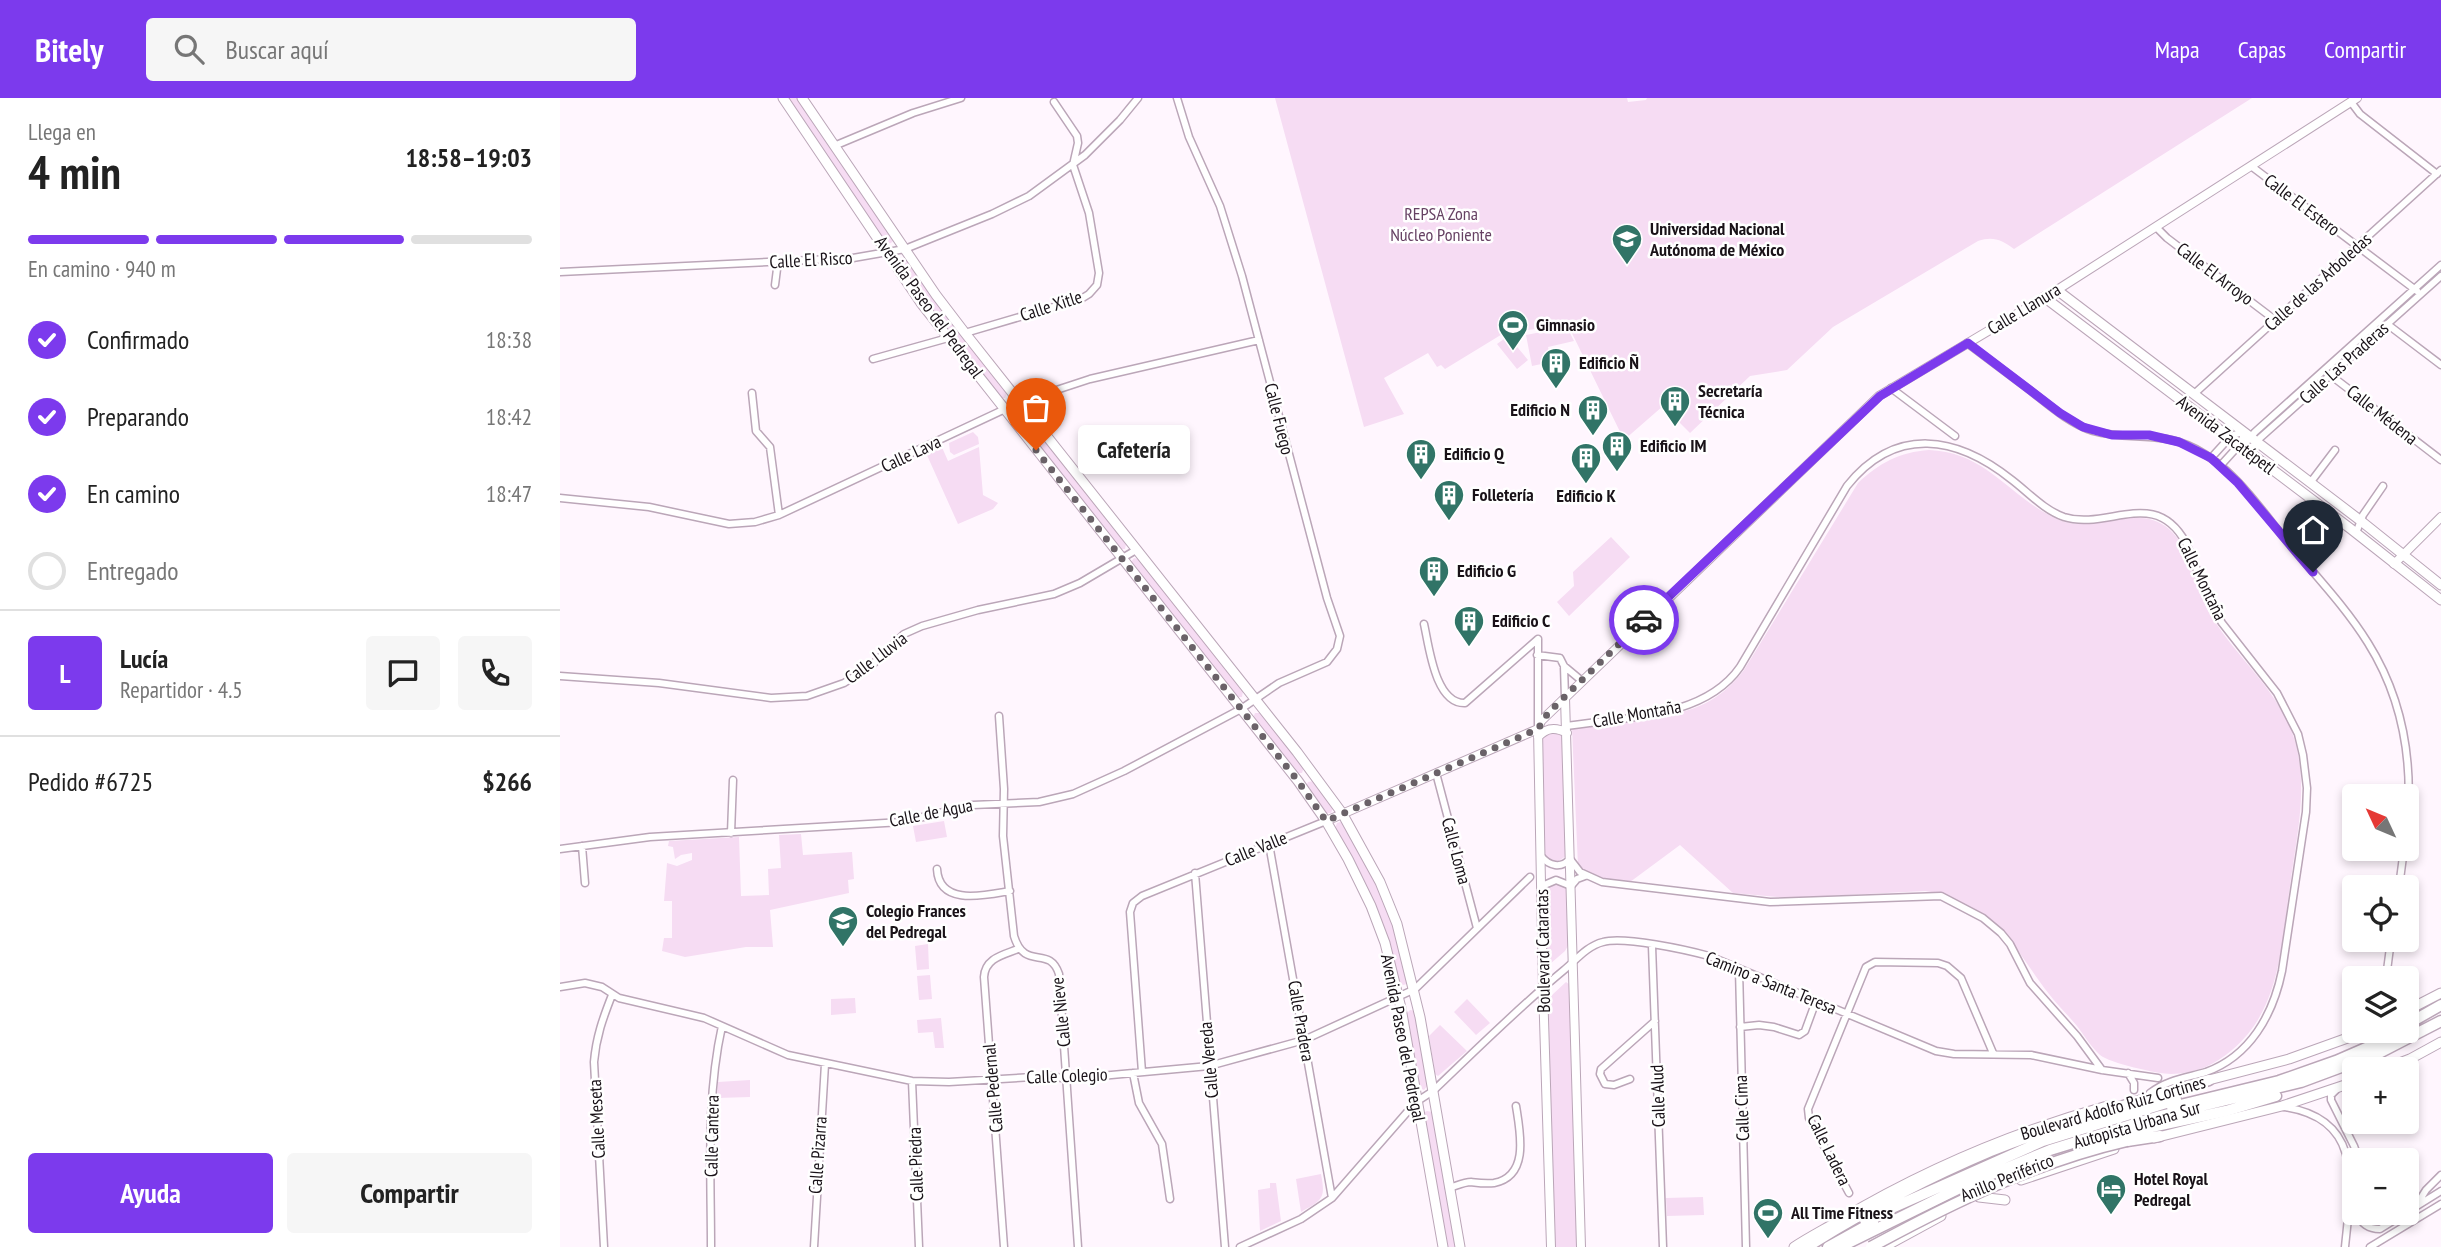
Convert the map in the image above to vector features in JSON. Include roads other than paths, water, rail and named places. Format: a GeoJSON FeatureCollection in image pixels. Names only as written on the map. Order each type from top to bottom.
{"type":"FeatureCollection","features":[{"type":"Feature","properties":{"kind":"highway","name":"Autopista Urbana Sur"},"geometry":{"type":"LineString","coordinates":[[2419,1020],[2440,1007]]}},
{"type":"Feature","properties":{"kind":"highway","name":"Autopista Urbana Sur"},"geometry":{"type":"LineString","coordinates":[[1840,1247],[1966,1185],[2050,1150],[2160,1116],[2301,1082],[2379,1053],[2441,1021]]}},
{"type":"Feature","properties":{"kind":"highway","name":"Anillo Periférico"},"geometry":{"type":"LineString","coordinates":[[1855,1247],[1993,1182],[2102,1140],[2226,1111],[2285,1093],[2391,1054],[2441,1028]]}},
{"type":"Feature","properties":{"kind":"highway","name":"Anillo Periférico"},"geometry":{"type":"LineString","coordinates":[[1821,1247],[1854,1226],[2043,1141],[2154,1107],[2275,1076],[2367,1043]]}},
{"type":"Feature","properties":{"kind":"highway","name":"Autopista Urbana Sur"},"geometry":{"type":"LineString","coordinates":[[1828,1247],[1860,1228],[1923,1198],[2051,1143],[2190,1101],[2279,1080],[2336,1061],[2374,1043]]}},
{"type":"Feature","properties":{"kind":"highway"},"geometry":{"type":"LineString","coordinates":[[1807,1247],[1920,1183],[1993,1151],[2079,1120],[2209,1080]]}},
{"type":"Feature","properties":{"kind":"highway"},"geometry":{"type":"LineString","coordinates":[[1871,1247],[1951,1205],[2011,1178],[2054,1162],[2127,1141],[2160,1136]]}},
{"type":"Feature","properties":{"kind":"highway"},"geometry":{"type":"LineString","coordinates":[[2017,1181],[2102,1140]]}},
{"type":"Feature","properties":{"kind":"main road","name":"Avenida Paseo del Pedregal"},"geometry":{"type":"LineString","coordinates":[[783,98],[921,303],[1298,781],[1326,821],[1356,874],[1378,924],[1398,997],[1443,1247]]}},
{"type":"Feature","properties":{"kind":"main road","name":"Avenida Paseo del Pedregal"},"geometry":{"type":"LineString","coordinates":[[802,98],[965,333],[1342,813],[1387,898],[1401,937],[1415,989],[1460,1247]]}},
{"type":"Feature","properties":{"kind":"main road","name":"Avenida Zacatépetl"},"geometry":{"type":"LineString","coordinates":[[2057,290],[2441,585]]}},
{"type":"Feature","properties":{"kind":"main road","name":"Avenida Zacatépetl"},"geometry":{"type":"LineString","coordinates":[[2044,297],[2441,600]]}},
{"type":"Feature","properties":{"kind":"main road"},"geometry":{"type":"LineString","coordinates":[[2069,316],[2077,305]]}},
{"type":"Feature","properties":{"kind":"main road"},"geometry":{"type":"LineString","coordinates":[[2136,367],[2145,356]]}},
{"type":"Feature","properties":{"kind":"main road"},"geometry":{"type":"LineString","coordinates":[[1298,781],[1311,771]]}},
{"type":"Feature","properties":{"kind":"main road"},"geometry":{"type":"LineString","coordinates":[[2419,1004],[2441,993]]}},
{"type":"Feature","properties":{"kind":"main road","name":"Boulevard Adolfo Ruiz Cortines"},"geometry":{"type":"LineString","coordinates":[[1794,1247],[1945,1165],[2015,1135],[2150,1093],[2246,1070],[2342,1040]]}},
{"type":"Feature","properties":{"kind":"main road"},"geometry":{"type":"LineString","coordinates":[[2414,1057],[2441,1042]]}},
{"type":"Feature","properties":{"kind":"main road"},"geometry":{"type":"LineString","coordinates":[[1886,1246],[1979,1197],[2017,1181],[2160,1136],[2282,1106],[2342,1087]]}},
{"type":"Feature","properties":{"kind":"main road"},"geometry":{"type":"LineString","coordinates":[[1979,1197],[2005,1200]]}},
{"type":"Feature","properties":{"kind":"main road"},"geometry":{"type":"LineString","coordinates":[[1886,1246],[1903,1245]]}},
{"type":"Feature","properties":{"kind":"street"},"geometry":{"type":"LineString","coordinates":[[834,146],[913,113],[961,98]]}},
{"type":"Feature","properties":{"kind":"street","name":"Calle El Risco"},"geometry":{"type":"LineString","coordinates":[[560,272],[889,254],[992,214],[1029,196],[1073,165],[1106,135],[1138,98]]}},
{"type":"Feature","properties":{"kind":"street","name":"Calle Fuego"},"geometry":{"type":"LineString","coordinates":[[1177,98],[1189,137],[1224,218],[1327,598],[1340,636],[1337,649],[1324,665],[1285,680],[1241,709]]}},
{"type":"Feature","properties":{"kind":"street"},"geometry":{"type":"LineString","coordinates":[[2354,100],[2360,114],[2439,172]]}},
{"type":"Feature","properties":{"kind":"street","name":"Calle Llanura"},"geometry":{"type":"LineString","coordinates":[[1538,733],[1541,721],[1873,402],[1891,388],[2057,290],[2354,100]]}},
{"type":"Feature","properties":{"kind":"street"},"geometry":{"type":"LineString","coordinates":[[1054,102],[1077,136],[1073,165]]}},
{"type":"Feature","properties":{"kind":"street","name":"Calle Xitle"},"geometry":{"type":"LineString","coordinates":[[965,333],[1081,299],[1097,285],[1100,273],[1089,214],[1073,165]]}},
{"type":"Feature","properties":{"kind":"street","name":"Calle El Estero"},"geometry":{"type":"LineString","coordinates":[[2251,166],[2421,294]]}},
{"type":"Feature","properties":{"kind":"street","name":"Calle de las Arboledas"},"geometry":{"type":"LineString","coordinates":[[2194,394],[2439,172]]}},
{"type":"Feature","properties":{"kind":"street","name":"Calle El Arroyo"},"geometry":{"type":"LineString","coordinates":[[2156,227],[2275,320]]}},
{"type":"Feature","properties":{"kind":"street"},"geometry":{"type":"LineString","coordinates":[[775,285],[778,261]]}},
{"type":"Feature","properties":{"kind":"street","name":"Calle Las Praderas"},"geometry":{"type":"LineString","coordinates":[[2221,465],[2243,448],[2248,436],[2441,265]]}},
{"type":"Feature","properties":{"kind":"street","name":"Calle Las Praderas"},"geometry":{"type":"LineString","coordinates":[[2248,436],[2330,375],[2441,276]]}},
{"type":"Feature","properties":{"kind":"street"},"geometry":{"type":"LineString","coordinates":[[2387,324],[2441,365]]}},
{"type":"Feature","properties":{"kind":"street"},"geometry":{"type":"LineString","coordinates":[[873,359],[948,338]]}},
{"type":"Feature","properties":{"kind":"street","name":"Calle Lava"},"geometry":{"type":"LineString","coordinates":[[560,498],[649,507],[729,524],[755,522],[779,515],[1020,402],[1090,379],[1259,340]]}},
{"type":"Feature","properties":{"kind":"street"},"geometry":{"type":"LineString","coordinates":[[1968,343],[2060,413],[2083,427],[2112,435],[2149,435],[2170,440],[2195,449],[2221,465],[2356,626],[2380,665],[2393,693],[2405,738],[2409,784]]}},
{"type":"Feature","properties":{"kind":"street","name":"Calle Médena"},"geometry":{"type":"LineString","coordinates":[[2324,370],[2441,460]]}},
{"type":"Feature","properties":{"kind":"street"},"geometry":{"type":"LineString","coordinates":[[1891,388],[1955,436]]}},
{"type":"Feature","properties":{"kind":"street"},"geometry":{"type":"LineString","coordinates":[[752,393],[756,431],[771,447],[779,515]]}},
{"type":"Feature","properties":{"kind":"street"},"geometry":{"type":"LineString","coordinates":[[2211,458],[2230,438],[2248,436],[2243,448]]}},
{"type":"Feature","properties":{"kind":"street","name":"Calle Montaña"},"geometry":{"type":"LineString","coordinates":[[1567,730],[1672,710],[1701,701],[1720,689],[1740,667],[1847,486],[1875,459],[1902,447],[1938,444],[1970,452],[1990,463],[2052,511],[2069,518],[2088,519],[2141,512],[2165,519],[2183,537],[2208,599],[2222,623],[2269,681],[2285,706],[2298,734],[2305,766],[2306,812],[2282,971],[2264,1024],[2241,1051],[2216,1068],[2163,1084],[2150,1093]]}},
{"type":"Feature","properties":{"kind":"street"},"geometry":{"type":"LineString","coordinates":[[2310,483],[2335,450]]}},
{"type":"Feature","properties":{"kind":"street"},"geometry":{"type":"LineString","coordinates":[[2356,533],[2363,515],[2383,486]]}},
{"type":"Feature","properties":{"kind":"street"},"geometry":{"type":"LineString","coordinates":[[560,498],[560,505]]}},
{"type":"Feature","properties":{"kind":"street"},"geometry":{"type":"LineString","coordinates":[[2394,564],[2441,517]]}},
{"type":"Feature","properties":{"kind":"street","name":"Calle Lluvia"},"geometry":{"type":"LineString","coordinates":[[560,676],[659,683],[771,698],[807,696],[844,683],[871,666],[904,634],[922,626],[978,610],[1054,594],[1080,583],[1136,550]]}},
{"type":"Feature","properties":{"kind":"street","name":"Boulevard Cataratas"},"geometry":{"type":"LineString","coordinates":[[1424,624],[1434,671],[1441,687],[1453,701],[1460,703],[1465,703],[1538,639],[1543,988],[1551,1247]]}},
{"type":"Feature","properties":{"kind":"street"},"geometry":{"type":"LineString","coordinates":[[1537,655],[1560,658],[1564,666],[1582,681]]}},
{"type":"Feature","properties":{"kind":"street"},"geometry":{"type":"LineString","coordinates":[[1564,666],[1565,698]]}},
{"type":"Feature","properties":{"kind":"street","name":"Boulevard Cataratas"},"geometry":{"type":"LineString","coordinates":[[1565,698],[1581,1247]]}},
{"type":"Feature","properties":{"kind":"street","name":"Calle de Agua"},"geometry":{"type":"LineString","coordinates":[[560,849],[650,837],[902,822],[973,805],[1048,800],[1081,791],[1124,771],[1241,709]]}},
{"type":"Feature","properties":{"kind":"street"},"geometry":{"type":"LineString","coordinates":[[999,716],[1003,836],[1014,936],[1018,949]]}},
{"type":"Feature","properties":{"kind":"street"},"geometry":{"type":"LineString","coordinates":[[1538,733],[1553,729],[1567,730]]}},
{"type":"Feature","properties":{"kind":"street","name":"Calle Valle"},"geometry":{"type":"LineString","coordinates":[[1142,1072],[1130,909],[1138,897],[1326,821],[1436,772],[1538,733]]}},
{"type":"Feature","properties":{"kind":"street","name":"Calle Loma"},"geometry":{"type":"LineString","coordinates":[[1436,772],[1477,929]]}},
{"type":"Feature","properties":{"kind":"street"},"geometry":{"type":"LineString","coordinates":[[731,833],[733,780]]}},
{"type":"Feature","properties":{"kind":"street","name":"Calle Pradera"},"geometry":{"type":"LineString","coordinates":[[1269,844],[1332,1198]]}},
{"type":"Feature","properties":{"kind":"street"},"geometry":{"type":"LineString","coordinates":[[582,846],[585,883]]}},
{"type":"Feature","properties":{"kind":"street"},"geometry":{"type":"LineString","coordinates":[[1541,856],[1546,862],[1557,866],[1570,859],[1577,870],[1587,877],[1610,884],[1770,902],[1941,896],[1983,918],[2001,933],[2010,944],[2030,983],[2077,1036],[2102,1070]]}},
{"type":"Feature","properties":{"kind":"street"},"geometry":{"type":"LineString","coordinates":[[937,869],[942,884],[959,896],[977,897],[1010,891]]}},
{"type":"Feature","properties":{"kind":"street","name":"Calle Vereda"},"geometry":{"type":"LineString","coordinates":[[1195,873],[1225,1247]]}},
{"type":"Feature","properties":{"kind":"street","name":"Calle Colegio"},"geometry":{"type":"LineString","coordinates":[[560,987],[585,984],[602,987],[612,995],[704,1018],[788,1055],[912,1081],[1050,1076],[1068,1079],[1209,1066],[1304,1040],[1415,989],[1530,877]]}},
{"type":"Feature","properties":{"kind":"street"},"geometry":{"type":"LineString","coordinates":[[1542,886],[1556,880],[1571,886],[1578,878],[1587,877]]}},
{"type":"Feature","properties":{"kind":"street","name":"Camino a Santa Teresa"},"geometry":{"type":"LineString","coordinates":[[1573,948],[1618,940],[1699,953],[1936,1051],[1954,1054],[2031,1055],[2102,1070],[2158,1078]]}},
{"type":"Feature","properties":{"kind":"street"},"geometry":{"type":"LineString","coordinates":[[1240,1247],[1301,1219],[1332,1198],[1416,1102],[1433,1091],[1592,945]]}},
{"type":"Feature","properties":{"kind":"street","name":"Calle Alud"},"geometry":{"type":"LineString","coordinates":[[1652,946],[1663,1247]]}},
{"type":"Feature","properties":{"kind":"street","name":"Calle Nieve"},"geometry":{"type":"LineString","coordinates":[[1018,949],[1029,956],[1049,960],[1058,970],[1068,1079],[1078,1247]]}},
{"type":"Feature","properties":{"kind":"street","name":"Calle Pedernal"},"geometry":{"type":"LineString","coordinates":[[1004,1247],[984,970],[991,960],[1018,949]]}},
{"type":"Feature","properties":{"kind":"street","name":"Calle Ladera"},"geometry":{"type":"LineString","coordinates":[[1849,1193],[1808,1114],[1862,972],[1869,964],[1947,965],[1961,978],[1993,1054]]}},
{"type":"Feature","properties":{"kind":"street","name":"Calle Cima"},"geometry":{"type":"LineString","coordinates":[[1739,969],[1746,1247]]}},
{"type":"Feature","properties":{"kind":"street","name":"Calle Meseta"},"geometry":{"type":"LineString","coordinates":[[604,1247],[594,1062],[600,1023],[612,995]]}},
{"type":"Feature","properties":{"kind":"street"},"geometry":{"type":"LineString","coordinates":[[1740,1027],[1766,1026],[1798,1035],[1805,1031],[1816,1001]]}},
{"type":"Feature","properties":{"kind":"street"},"geometry":{"type":"LineString","coordinates":[[1630,1079],[1614,1085],[1605,1084],[1601,1080],[1601,1069],[1655,1021]]}},
{"type":"Feature","properties":{"kind":"street","name":"Calle Cantera"},"geometry":{"type":"LineString","coordinates":[[711,1247],[713,1098],[722,1026]]}},
{"type":"Feature","properties":{"kind":"street"},"geometry":{"type":"LineString","coordinates":[[2241,1051],[2237,1055],[2237,1063],[2246,1070]]}},
{"type":"Feature","properties":{"kind":"street","name":"Calle Pizarra"},"geometry":{"type":"LineString","coordinates":[[814,1247],[815,1191],[825,1064]]}},
{"type":"Feature","properties":{"kind":"street"},"geometry":{"type":"LineString","coordinates":[[1133,1073],[1139,1103],[1162,1143],[1170,1199]]}},
{"type":"Feature","properties":{"kind":"street"},"geometry":{"type":"LineString","coordinates":[[2128,1073],[2133,1079],[2134,1090]]}},
{"type":"Feature","properties":{"kind":"street","name":"Calle Piedra"},"geometry":{"type":"LineString","coordinates":[[912,1081],[919,1247]]}},
{"type":"Feature","properties":{"kind":"street"},"geometry":{"type":"LineString","coordinates":[[2339,1088],[2332,1092],[2331,1100],[2355,1148]]}},
{"type":"Feature","properties":{"kind":"street"},"geometry":{"type":"LineString","coordinates":[[1449,1188],[1466,1182],[1497,1182],[1513,1173],[1519,1161],[1520,1146],[1517,1106]]}},
{"type":"Feature","properties":{"kind":"street"},"geometry":{"type":"LineString","coordinates":[[2282,1106],[2304,1110],[2317,1116],[2344,1148]]}},
{"type":"Feature","properties":{"kind":"street"},"geometry":{"type":"LineString","coordinates":[[2419,1201],[2441,1175]]}},
{"type":"Feature","properties":{"kind":"street"},"geometry":{"type":"LineString","coordinates":[[2419,1205],[2441,1191]]}},
{"type":"Feature","properties":{"kind":"street"},"geometry":{"type":"LineString","coordinates":[[2370,1247],[2441,1204]]}},
{"type":"Feature","properties":{"kind":"street"},"geometry":{"type":"LineString","coordinates":[[2345,1247],[2348,1225]]}},
{"type":"Feature","properties":{"kind":"street"},"geometry":{"type":"LineString","coordinates":[[2365,1225],[2380,1229],[2387,1225]]}},
{"type":"Feature","properties":{"kind":"street"},"geometry":{"type":"LineString","coordinates":[[2387,1238],[2392,1247]]}},
{"type":"Feature","properties":{"kind":"place","name":"Universidad Nacional Autónoma de México"},"geometry":{"type":"Point","coordinates":[1627,266]}},
{"type":"Feature","properties":{"kind":"place","name":"Gimnasio"},"geometry":{"type":"Point","coordinates":[1513,352]}},
{"type":"Feature","properties":{"kind":"place","name":"Edificio Ñ"},"geometry":{"type":"Point","coordinates":[1556,390]}},
{"type":"Feature","properties":{"kind":"place","name":"Secretaría Técnica"},"geometry":{"type":"Point","coordinates":[1675,428]}},
{"type":"Feature","properties":{"kind":"place","name":"Edificio N"},"geometry":{"type":"Point","coordinates":[1593,437]}},
{"type":"Feature","properties":{"kind":"place","name":"Cafetería"},"geometry":{"type":"Point","coordinates":[1036,450]}},
{"type":"Feature","properties":{"kind":"place","name":"Edificio IM"},"geometry":{"type":"Point","coordinates":[1617,473]}},
{"type":"Feature","properties":{"kind":"place","name":"Edificio Q"},"geometry":{"type":"Point","coordinates":[1421,481]}},
{"type":"Feature","properties":{"kind":"place","name":"Edificio K"},"geometry":{"type":"Point","coordinates":[1586,485]}},
{"type":"Feature","properties":{"kind":"place","name":"Folletería"},"geometry":{"type":"Point","coordinates":[1449,522]}},
{"type":"Feature","properties":{"kind":"place","name":"Edificio G"},"geometry":{"type":"Point","coordinates":[1434,598]}},
{"type":"Feature","properties":{"kind":"place","name":"Edificio C"},"geometry":{"type":"Point","coordinates":[1469,648]}},
{"type":"Feature","properties":{"kind":"place","name":"Colegio Frances del Pedregal"},"geometry":{"type":"Point","coordinates":[843,948]}},
{"type":"Feature","properties":{"kind":"place","name":"Hotel Royal Pedregal"},"geometry":{"type":"Point","coordinates":[2111,1216]}},
{"type":"Feature","properties":{"kind":"place","name":"All Time Fitness"},"geometry":{"type":"Point","coordinates":[1768,1240]}},
{"type":"Feature","properties":{"kind":"park label","name":"REPSA Zona Núcleo Poniente"},"geometry":{"type":"Point","coordinates":[1441,224]}}]}
